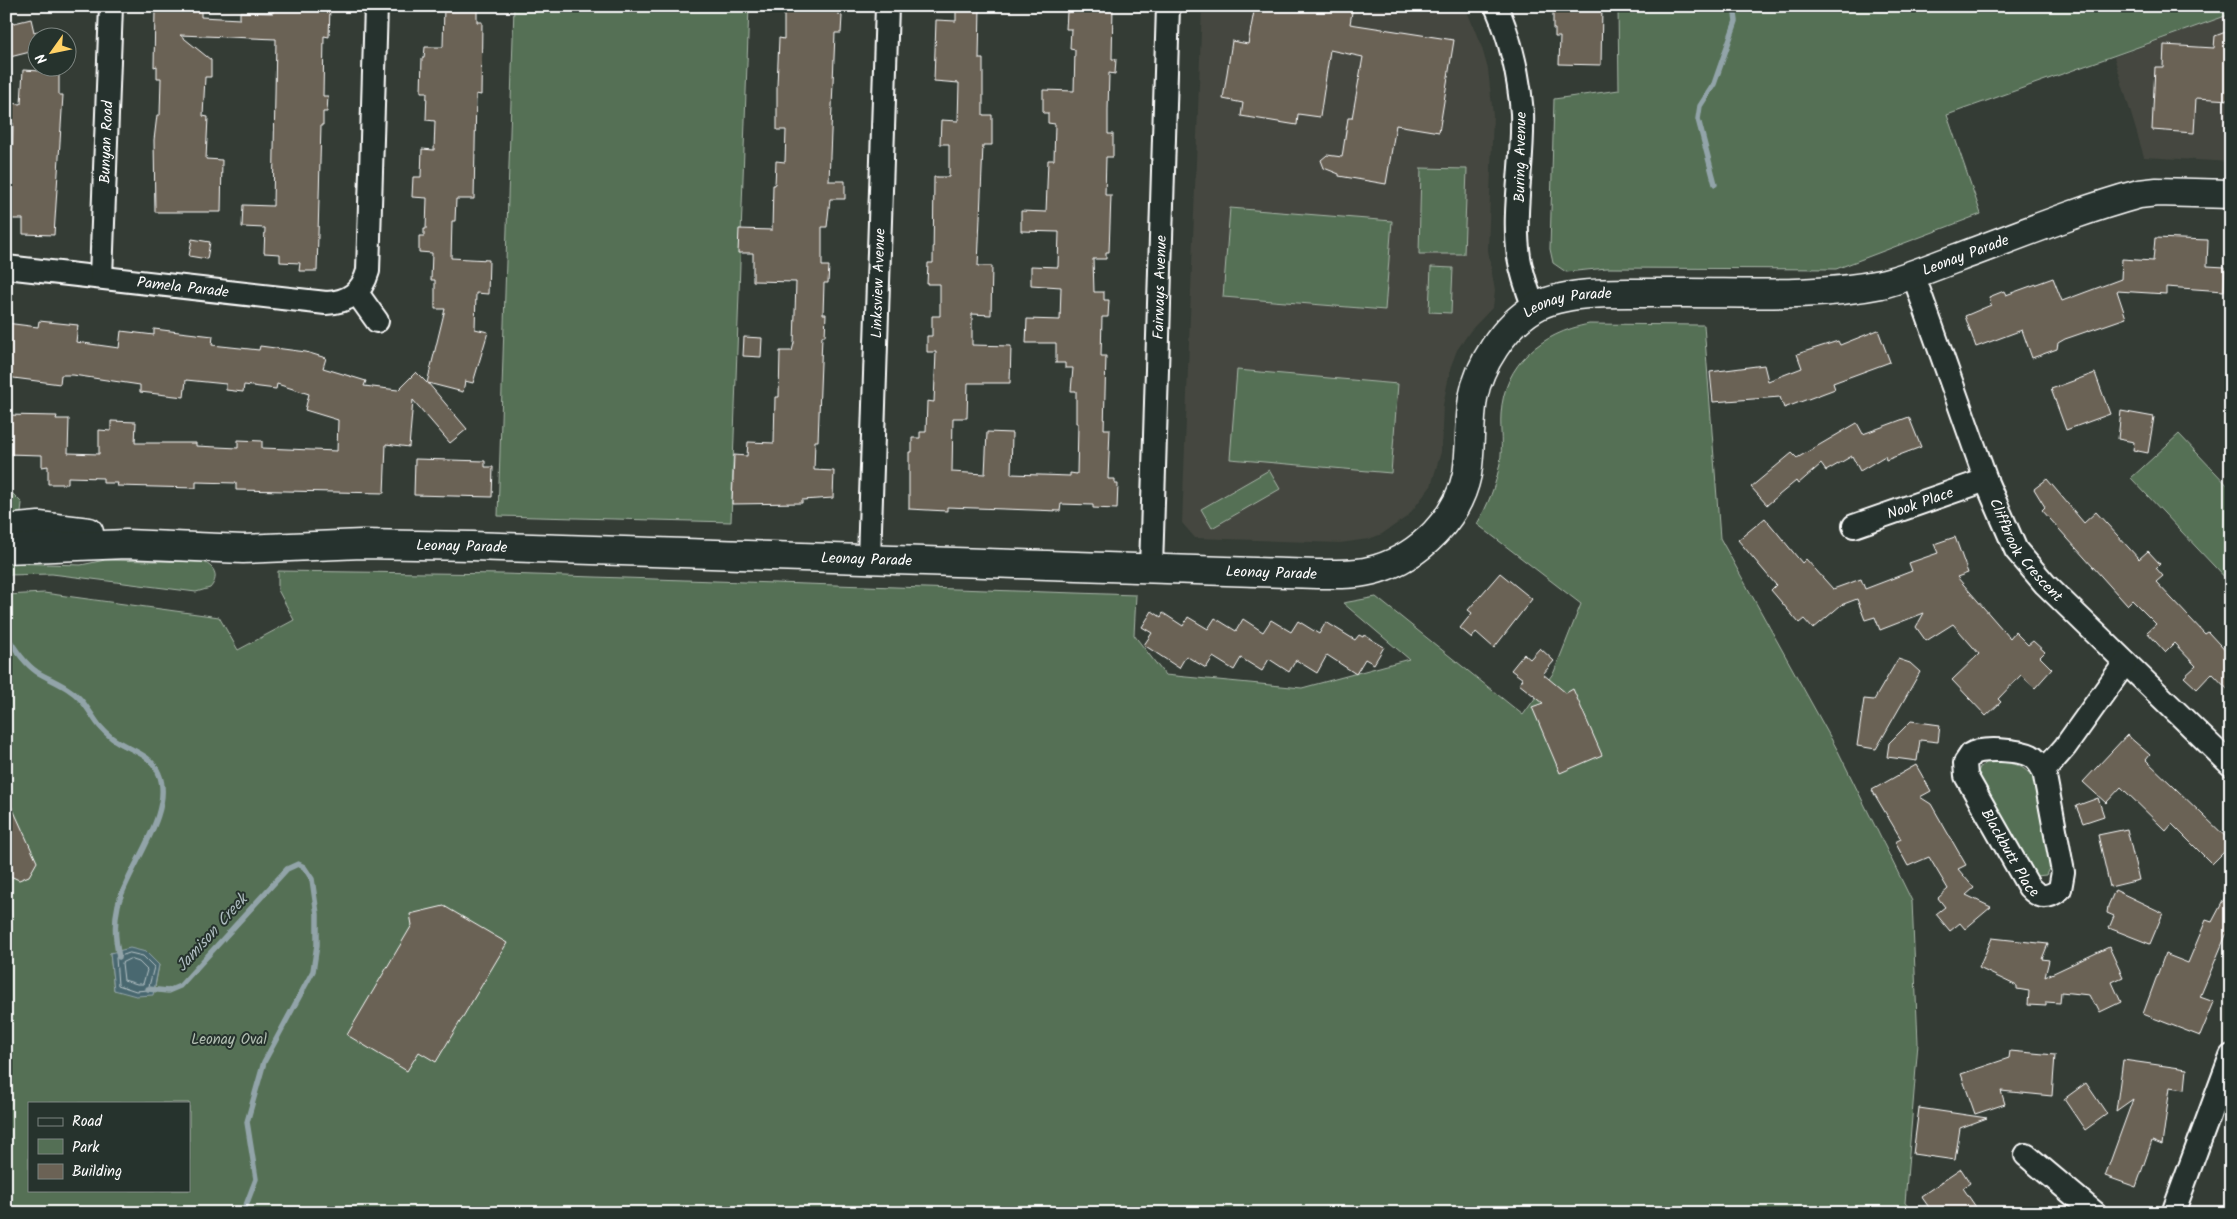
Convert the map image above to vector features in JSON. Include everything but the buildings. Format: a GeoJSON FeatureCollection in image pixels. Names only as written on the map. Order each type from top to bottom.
{"type":"FeatureCollection","features":[{"type":"Feature","properties":{"kind":"street","name":"Bunyan Road"},"geometry":{"type":"LineString","coordinates":[[101,277],[111,6]]}},
{"type":"Feature","properties":{"kind":"street"},"geometry":{"type":"LineString","coordinates":[[376,6],[368,271],[362,286],[356,293],[377,320]]}},
{"type":"Feature","properties":{"kind":"street","name":"Linksview Avenue"},"geometry":{"type":"LineString","coordinates":[[869,559],[887,6]]}},
{"type":"Feature","properties":{"kind":"street","name":"Fairways Avenue"},"geometry":{"type":"LineString","coordinates":[[1151,568],[1168,6]]}},
{"type":"Feature","properties":{"kind":"street","name":"Buring Avenue"},"geometry":{"type":"LineString","coordinates":[[1496,6],[1508,38],[1519,86],[1522,115],[1518,245],[1522,273],[1534,308]]}},
{"type":"Feature","properties":{"kind":"street","name":"Leonay Parade"},"geometry":{"type":"LineString","coordinates":[[6,549],[126,544],[243,549],[362,544],[1344,574],[1377,569],[1410,553],[1443,524],[1457,502],[1466,475],[1473,399],[1479,378],[1497,344],[1534,308],[1553,301],[1599,294],[1813,291],[1864,287],[1913,274],[2138,194],[2157,192],[2231,194]]}},
{"type":"Feature","properties":{"kind":"street","name":"Pamela Parade"},"geometry":{"type":"LineString","coordinates":[[6,267],[326,303],[342,301],[356,293]]}},
{"type":"Feature","properties":{"kind":"street","name":"Cliffbrook Crescent"},"geometry":{"type":"LineString","coordinates":[[1913,274],[1986,480],[2007,533],[2028,565],[2125,664],[2231,765]]}},
{"type":"Feature","properties":{"kind":"street","name":"Nook Place"},"geometry":{"type":"LineString","coordinates":[[1854,526],[1986,480]]}},
{"type":"Feature","properties":{"kind":"street","name":"Leonay Parade"},"geometry":{"type":"LineString","coordinates":[[6,529],[39,526],[82,530],[126,544]]}},
{"type":"Feature","properties":{"kind":"street"},"geometry":{"type":"LineString","coordinates":[[2044,771],[2065,747],[2125,664]]}},
{"type":"Feature","properties":{"kind":"street","name":"Blackbutt Place"},"geometry":{"type":"LineString","coordinates":[[1987,749],[2028,754],[2037,760],[2044,771],[2062,872],[2060,889],[2045,897],[2040,896],[2029,886],[1966,776],[1964,768],[1971,754],[1987,749]]}},
{"type":"Feature","properties":{"kind":"street"},"geometry":{"type":"LineString","coordinates":[[2173,1213],[2231,1056]]}},
{"type":"Feature","properties":{"kind":"street"},"geometry":{"type":"LineString","coordinates":[[2026,1155],[2095,1213]]}},
{"type":"Feature","properties":{"kind":"shaded area"},"geometry":{"type":"Polygon","coordinates":[[[1202,6],[1465,6],[1482,48],[1488,69],[1493,115],[1488,250],[1495,291],[1493,307],[1471,330],[1457,350],[1451,366],[1443,405],[1441,452],[1431,486],[1408,516],[1382,534],[1369,539],[1340,543],[1195,538],[1182,523],[1202,6]]]}},
{"type":"Feature","properties":{"kind":"shaded area"},"geometry":{"type":"Polygon","coordinates":[[[2231,14],[2231,162],[2144,157],[2114,57],[2231,14]]]}},
{"type":"Feature","properties":{"kind":"green space"},"geometry":{"type":"Polygon","coordinates":[[[514,6],[749,6],[731,522],[498,516],[514,6]]]}},
{"type":"Feature","properties":{"kind":"green space"},"geometry":{"type":"Polygon","coordinates":[[[1618,6],[2231,6],[2231,14],[1947,115],[1981,214],[1836,269],[1607,268],[1566,272],[1553,263],[1550,249],[1554,99],[1619,90],[1618,6]]]}},
{"type":"Feature","properties":{"kind":"green space"},"geometry":{"type":"Polygon","coordinates":[[[1421,168],[1467,169],[1464,254],[1419,254],[1421,168]]]}},
{"type":"Feature","properties":{"kind":"green space"},"geometry":{"type":"Polygon","coordinates":[[[1230,208],[1392,221],[1385,310],[1223,297],[1230,208]]]}},
{"type":"Feature","properties":{"kind":"green space"},"geometry":{"type":"Polygon","coordinates":[[[1431,267],[1453,268],[1451,313],[1429,312],[1431,267]]]}},
{"type":"Feature","properties":{"kind":"green space","name":"Leonay Oval"},"geometry":{"type":"Polygon","coordinates":[[[1589,324],[1704,325],[1720,538],[1838,751],[1912,901],[1918,1043],[1905,1203],[1916,1213],[6,1213],[6,595],[44,593],[219,617],[238,650],[294,620],[278,590],[278,571],[504,574],[1136,595],[1134,635],[1165,675],[1302,688],[1409,659],[1343,603],[1376,597],[1523,715],[1554,672],[1581,604],[1477,524],[1491,495],[1500,463],[1501,414],[1509,380],[1518,365],[1529,353],[1541,343],[1572,328],[1589,324]],[[146,952],[110,953],[114,990],[155,987],[159,965],[146,952]]]}},
{"type":"Feature","properties":{"kind":"green space"},"geometry":{"type":"Polygon","coordinates":[[[1237,370],[1398,384],[1391,473],[1230,459],[1237,370]]]}},
{"type":"Feature","properties":{"kind":"green space"},"geometry":{"type":"Polygon","coordinates":[[[2179,434],[2231,489],[2231,584],[2131,478],[2179,434]]]}},
{"type":"Feature","properties":{"kind":"green space"},"geometry":{"type":"Polygon","coordinates":[[[1269,470],[1280,489],[1212,528],[1201,509],[1269,470]]]}},
{"type":"Feature","properties":{"kind":"green space"},"geometry":{"type":"Polygon","coordinates":[[[6,487],[22,503],[21,513],[6,514],[6,487]]]}},
{"type":"Feature","properties":{"kind":"green space"},"geometry":{"type":"Polygon","coordinates":[[[105,560],[203,562],[211,567],[215,573],[215,580],[210,588],[196,592],[52,574],[6,575],[6,563],[81,565],[105,560]]]}},
{"type":"Feature","properties":{"kind":"green space"},"geometry":{"type":"Polygon","coordinates":[[[1989,761],[2019,766],[2033,778],[2051,864],[2046,875],[2036,876],[2033,874],[1977,775],[1980,767],[1989,761]]]}},
{"type":"Feature","properties":{"kind":"water"},"geometry":{"type":"Polygon","coordinates":[[[130,948],[146,952],[159,965],[153,995],[136,996],[114,990],[110,953],[130,948]]]}},
{"type":"Feature","properties":{"kind":"waterway"},"geometry":{"type":"LineString","coordinates":[[1715,184],[1698,119],[1700,106],[1714,84],[1736,21],[1734,6]]}},
{"type":"Feature","properties":{"kind":"waterway","name":"Jamison Creek"},"geometry":{"type":"LineString","coordinates":[[6,634],[12,645],[32,668],[77,695],[106,733],[151,761],[159,774],[162,789],[161,805],[148,840],[118,905],[116,931],[119,957]]}},
{"type":"Feature","properties":{"kind":"waterway","name":"Jamison Creek"},"geometry":{"type":"LineString","coordinates":[[148,989],[168,991],[180,986],[287,869],[298,864],[304,867],[312,879],[317,914],[317,945],[313,971],[264,1062],[247,1122],[256,1179],[243,1213]]}}]}
